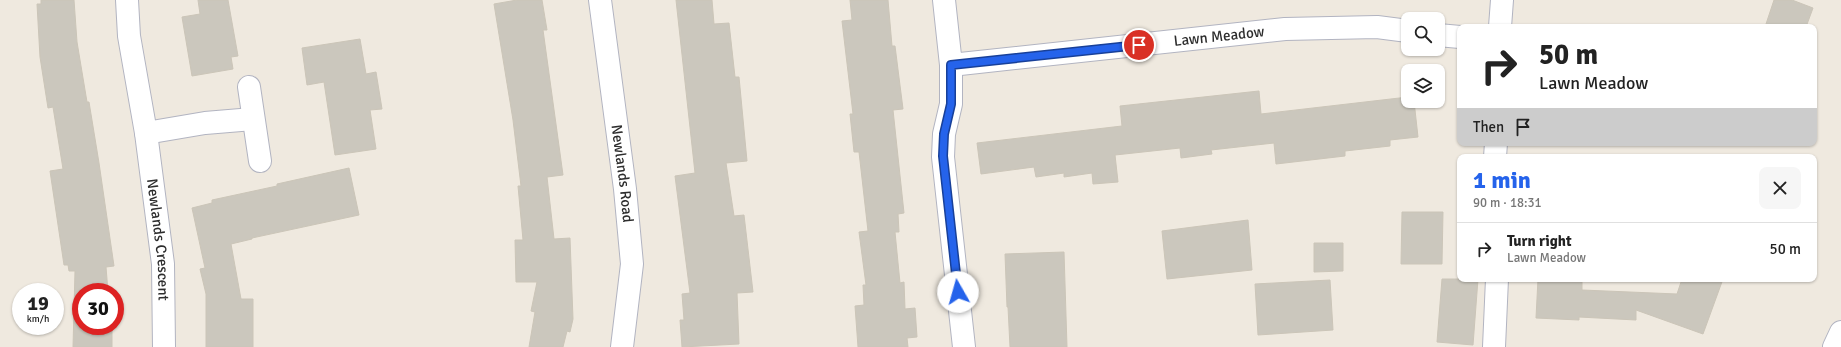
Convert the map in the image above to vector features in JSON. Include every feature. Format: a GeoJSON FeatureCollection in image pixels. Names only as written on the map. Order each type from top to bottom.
{"type":"FeatureCollection","features":[{"type":"Feature","properties":{"kind":"street","name":"Newlands Crescent"},"geometry":{"type":"LineString","coordinates":[[127,0],[128,36],[146,133],[163,264],[164,347]]}},
{"type":"Feature","properties":{"kind":"street","name":"Newlands Road"},"geometry":{"type":"LineString","coordinates":[[600,0],[625,189],[632,264],[622,347]]}},
{"type":"Feature","properties":{"kind":"street"},"geometry":{"type":"LineString","coordinates":[[944,0],[951,65],[951,104],[944,134],[943,156],[964,347]]}},
{"type":"Feature","properties":{"kind":"street"},"geometry":{"type":"LineString","coordinates":[[1500,24],[1502,0]]}},
{"type":"Feature","properties":{"kind":"street","name":"Lawn Meadow"},"geometry":{"type":"LineString","coordinates":[[951,65],[1285,29],[1377,27],[1401,30]]}},
{"type":"Feature","properties":{"kind":"street"},"geometry":{"type":"LineString","coordinates":[[1445,35],[1457,37]]}},
{"type":"Feature","properties":{"kind":"street"},"geometry":{"type":"LineString","coordinates":[[249,87],[260,160]]}},
{"type":"Feature","properties":{"kind":"street"},"geometry":{"type":"LineString","coordinates":[[146,133],[205,123],[253,119]]}},
{"type":"Feature","properties":{"kind":"street"},"geometry":{"type":"LineString","coordinates":[[1494,347],[1497,282]]}},
{"type":"Feature","properties":{"kind":"street"},"geometry":{"type":"LineString","coordinates":[[1834,347],[1841,332]]}},
{"type":"Feature","properties":{"kind":"building"},"geometry":{"type":"Polygon","coordinates":[[[41,0],[74,0],[77,42],[87,102],[89,102],[114,266],[106,267],[107,283],[75,283],[75,271],[69,271],[68,265],[64,265],[50,171],[63,169],[53,107],[48,108],[40,57],[37,4],[41,4],[41,0]]]}},
{"type":"Feature","properties":{"kind":"building"},"geometry":{"type":"Polygon","coordinates":[[[198,0],[228,0],[238,56],[231,57],[233,69],[192,76],[182,17],[200,14],[198,0]]]}},
{"type":"Feature","properties":{"kind":"building"},"geometry":{"type":"Polygon","coordinates":[[[517,0],[542,0],[547,30],[543,30],[563,175],[547,177],[554,239],[570,238],[573,319],[570,332],[567,331],[563,347],[529,347],[535,312],[531,311],[537,282],[516,282],[515,240],[523,240],[518,186],[521,186],[513,120],[494,4],[517,0]]]}},
{"type":"Feature","properties":{"kind":"building"},"geometry":{"type":"Polygon","coordinates":[[[676,0],[712,0],[714,24],[729,23],[735,77],[739,77],[747,161],[726,163],[734,216],[744,215],[753,292],[737,293],[739,344],[682,347],[680,320],[684,320],[682,294],[690,293],[675,176],[695,173],[676,0]]]}},
{"type":"Feature","properties":{"kind":"building"},"geometry":{"type":"Polygon","coordinates":[[[850,0],[888,0],[892,46],[895,46],[903,109],[893,110],[904,213],[898,214],[899,232],[895,232],[900,283],[904,282],[905,309],[915,308],[917,337],[907,338],[908,347],[858,347],[855,306],[864,305],[863,285],[866,285],[859,232],[868,231],[859,152],[854,152],[850,114],[853,114],[842,21],[852,20],[850,0]]]}},
{"type":"Feature","properties":{"kind":"building"},"geometry":{"type":"Polygon","coordinates":[[[1774,0],[1792,0],[1813,8],[1807,24],[1766,24],[1774,0]]]}},
{"type":"Feature","properties":{"kind":"building"},"geometry":{"type":"Polygon","coordinates":[[[360,39],[366,74],[376,72],[382,109],[370,110],[376,149],[335,155],[324,82],[307,85],[302,48],[360,39]]]}},
{"type":"Feature","properties":{"kind":"building"},"geometry":{"type":"Polygon","coordinates":[[[1259,91],[1261,114],[1401,98],[1401,108],[1415,108],[1418,137],[1390,140],[1390,146],[1345,151],[1345,156],[1276,164],[1274,143],[1211,150],[1212,154],[1181,158],[1180,148],[1115,155],[1118,182],[1093,184],[1092,173],[1064,177],[1064,173],[1036,177],[1034,167],[981,174],[977,143],[1122,126],[1120,106],[1259,91]]]}},
{"type":"Feature","properties":{"kind":"building"},"geometry":{"type":"Polygon","coordinates":[[[349,168],[359,215],[252,238],[231,244],[241,299],[253,299],[253,347],[206,347],[206,294],[200,269],[205,268],[192,208],[212,203],[212,200],[349,168]]]}},
{"type":"Feature","properties":{"kind":"building"},"geometry":{"type":"Polygon","coordinates":[[[1402,212],[1443,212],[1442,264],[1401,264],[1402,212]]]}},
{"type":"Feature","properties":{"kind":"building"},"geometry":{"type":"Polygon","coordinates":[[[1248,220],[1252,270],[1167,279],[1162,231],[1248,220]]]}},
{"type":"Feature","properties":{"kind":"building"},"geometry":{"type":"Polygon","coordinates":[[[1314,243],[1343,243],[1343,271],[1314,272],[1314,243]]]}},
{"type":"Feature","properties":{"kind":"building"},"geometry":{"type":"Polygon","coordinates":[[[1064,252],[1067,347],[1010,347],[1005,254],[1064,252]]]}},
{"type":"Feature","properties":{"kind":"building"},"geometry":{"type":"Polygon","coordinates":[[[1442,279],[1457,279],[1457,282],[1478,282],[1473,345],[1437,342],[1442,279]]]}},
{"type":"Feature","properties":{"kind":"building"},"geometry":{"type":"Polygon","coordinates":[[[1330,280],[1333,330],[1258,335],[1255,284],[1330,280]]]}},
{"type":"Feature","properties":{"kind":"building"},"geometry":{"type":"Polygon","coordinates":[[[1538,282],[1582,282],[1582,290],[1677,294],[1681,282],[1722,282],[1703,334],[1636,310],[1636,320],[1579,317],[1579,320],[1536,318],[1538,282]]]}},
{"type":"Feature","properties":{"kind":"building"},"geometry":{"type":"Polygon","coordinates":[[[73,335],[112,335],[112,347],[73,347],[73,335]]]}},
{"type":"Feature","properties":{"kind":"route"},"geometry":{"type":"LineString","coordinates":[[958,292],[943,156],[944,134],[951,104],[951,65],[1139,45]]}}]}
